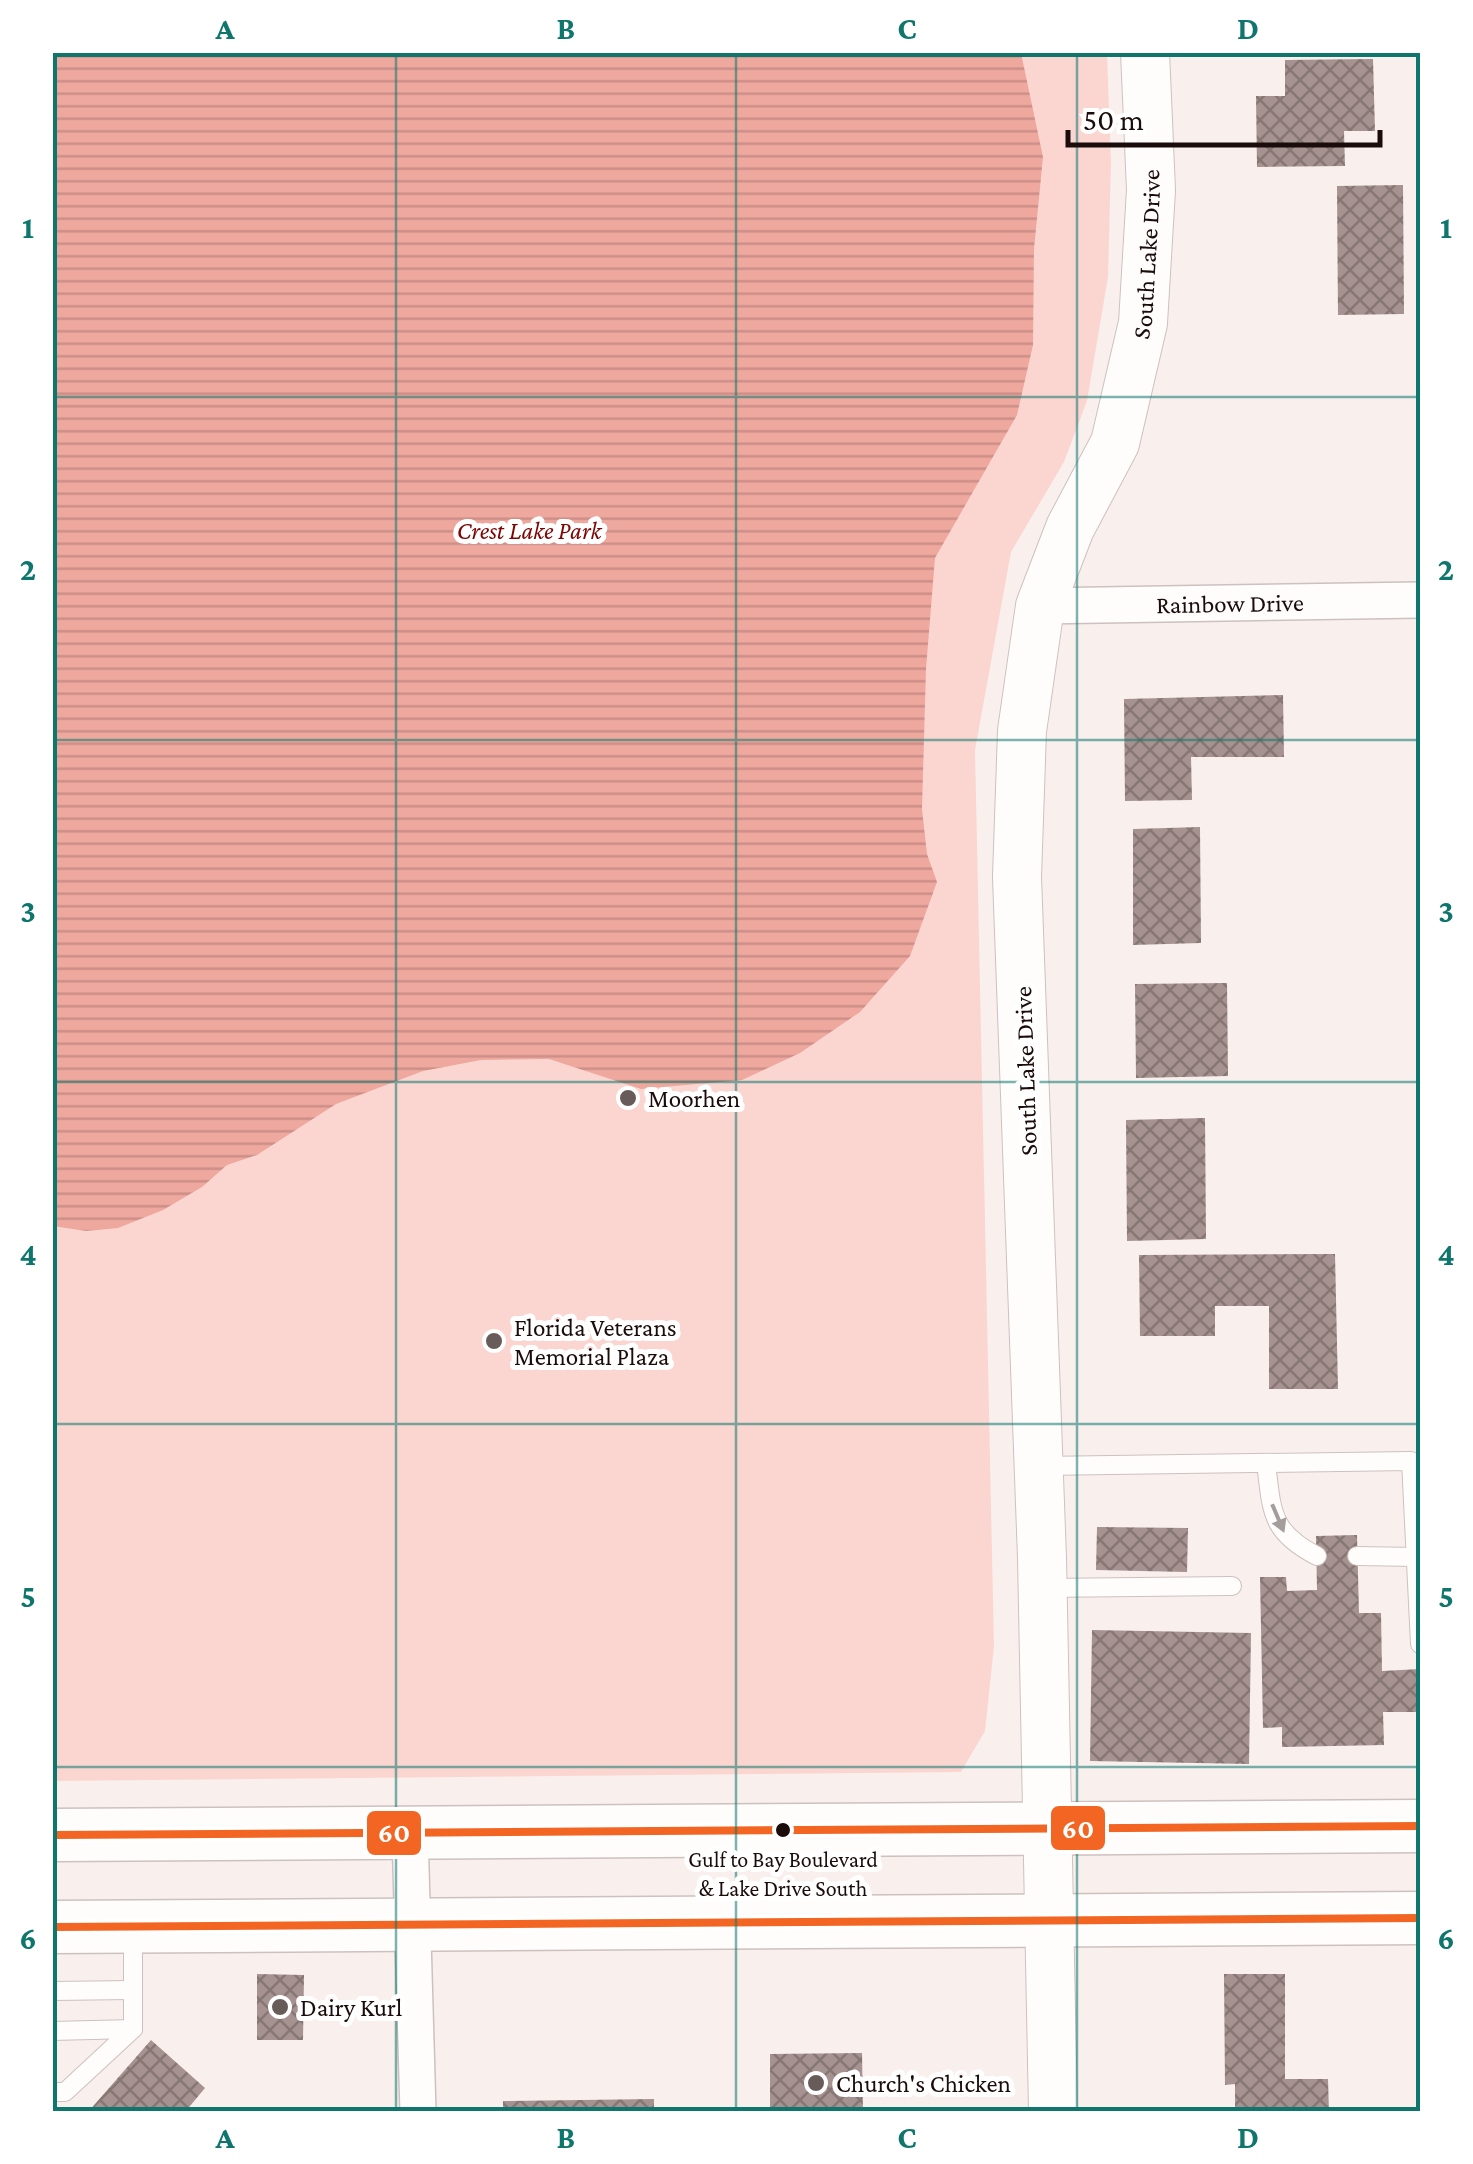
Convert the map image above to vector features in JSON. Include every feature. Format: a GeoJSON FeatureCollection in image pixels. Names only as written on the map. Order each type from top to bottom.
{"type":"FeatureCollection","features":[{"type":"Feature","properties":{"kind":"main road"},"geometry":{"type":"LineString","coordinates":[[52,1835],[1420,1826]]}},
{"type":"Feature","properties":{"kind":"main road"},"geometry":{"type":"LineString","coordinates":[[52,1927],[1420,1918]]}},
{"type":"Feature","properties":{"kind":"street","name":"South Lake Drive"},"geometry":{"type":"LineString","coordinates":[[1054,2112],[1040,1466],[1018,876],[1022,731],[1040,606],[1070,528],[1115,443],[1143,323],[1151,190],[1145,52]]}},
{"type":"Feature","properties":{"kind":"street","name":"Rainbow Drive"},"geometry":{"type":"LineString","coordinates":[[1040,606],[1420,600]]}},
{"type":"Feature","properties":{"kind":"street"},"geometry":{"type":"LineString","coordinates":[[410,1834],[418,2112]]}},
{"type":"Feature","properties":{"kind":"lane"},"geometry":{"type":"LineString","coordinates":[[1040,1466],[1411,1461],[1420,1644]]}},
{"type":"Feature","properties":{"kind":"lane"},"geometry":{"type":"LineString","coordinates":[[1266,1463],[1273,1519],[1292,1544],[1317,1556]]}},
{"type":"Feature","properties":{"kind":"lane"},"geometry":{"type":"LineString","coordinates":[[1358,1556],[1416,1558]]}},
{"type":"Feature","properties":{"kind":"lane"},"geometry":{"type":"LineString","coordinates":[[1043,1588],[1232,1586]]}},
{"type":"Feature","properties":{"kind":"lane"},"geometry":{"type":"LineString","coordinates":[[52,2092],[65,2092],[133,2029],[133,1926]]}},
{"type":"Feature","properties":{"kind":"lane"},"geometry":{"type":"LineString","coordinates":[[52,1991],[133,1990]]}},
{"type":"Feature","properties":{"kind":"lane"},"geometry":{"type":"LineString","coordinates":[[52,2032],[133,2029]]}},
{"type":"Feature","properties":{"kind":"green space","name":"Crest Lake Park"},"geometry":{"type":"Polygon","coordinates":[[[52,53],[1107,53],[1111,163],[1108,277],[1087,401],[1064,462],[1011,552],[975,750],[994,1646],[985,1731],[961,1772],[53,1781],[52,53]]]}},
{"type":"Feature","properties":{"kind":"shaded area"},"geometry":{"type":"Polygon","coordinates":[[[52,53],[1021,53],[1043,157],[1034,249],[1033,345],[1017,415],[935,558],[926,669],[922,809],[927,854],[937,882],[910,956],[860,1012],[800,1053],[742,1080],[641,1089],[549,1059],[481,1060],[423,1071],[336,1104],[257,1155],[227,1165],[202,1187],[163,1210],[118,1228],[86,1231],[53,1226],[52,53]]]}},
{"type":"Feature","properties":{"kind":"building"},"geometry":{"type":"Polygon","coordinates":[[[1373,59],[1375,131],[1344,131],[1345,166],[1257,167],[1256,96],[1285,96],[1285,60],[1373,59]]]}},
{"type":"Feature","properties":{"kind":"building"},"geometry":{"type":"Polygon","coordinates":[[[1403,185],[1404,314],[1338,315],[1337,186],[1403,185]]]}},
{"type":"Feature","properties":{"kind":"building"},"geometry":{"type":"Polygon","coordinates":[[[1283,695],[1284,757],[1191,757],[1192,800],[1125,801],[1124,699],[1283,695]]]}},
{"type":"Feature","properties":{"kind":"building"},"geometry":{"type":"Polygon","coordinates":[[[1200,827],[1201,943],[1133,945],[1133,829],[1200,827]]]}},
{"type":"Feature","properties":{"kind":"building"},"geometry":{"type":"Polygon","coordinates":[[[1227,983],[1228,1076],[1136,1078],[1135,984],[1227,983]]]}},
{"type":"Feature","properties":{"kind":"building"},"geometry":{"type":"Polygon","coordinates":[[[1205,1118],[1206,1239],[1127,1241],[1126,1120],[1205,1118]]]}},
{"type":"Feature","properties":{"kind":"building"},"geometry":{"type":"Polygon","coordinates":[[[1335,1254],[1338,1389],[1269,1389],[1269,1306],[1215,1306],[1215,1336],[1140,1336],[1139,1255],[1335,1254]]]}},
{"type":"Feature","properties":{"kind":"building"},"geometry":{"type":"Polygon","coordinates":[[[1097,1527],[1188,1528],[1187,1572],[1096,1570],[1097,1527]]]}},
{"type":"Feature","properties":{"kind":"building"},"geometry":{"type":"Polygon","coordinates":[[[1357,1535],[1359,1613],[1381,1613],[1382,1671],[1420,1669],[1420,1712],[1383,1712],[1384,1745],[1282,1747],[1282,1727],[1263,1728],[1260,1577],[1286,1577],[1287,1591],[1317,1590],[1316,1536],[1357,1535]]]}},
{"type":"Feature","properties":{"kind":"building"},"geometry":{"type":"Polygon","coordinates":[[[1092,1630],[1251,1633],[1249,1764],[1090,1761],[1092,1630]]]}},
{"type":"Feature","properties":{"kind":"building","name":"Dairy Kurl"},"geometry":{"type":"Polygon","coordinates":[[[257,1974],[304,1975],[303,2040],[257,2040],[257,1974]]]}},
{"type":"Feature","properties":{"kind":"building"},"geometry":{"type":"Polygon","coordinates":[[[1224,1974],[1285,1974],[1285,2079],[1328,2079],[1329,2112],[1235,2112],[1235,2084],[1225,2085],[1224,1974]]]}},
{"type":"Feature","properties":{"kind":"building"},"geometry":{"type":"Polygon","coordinates":[[[151,2040],[205,2088],[185,2112],[88,2112],[151,2040]]]}},
{"type":"Feature","properties":{"kind":"building","name":"Church's Chicken"},"geometry":{"type":"Polygon","coordinates":[[[862,2053],[863,2112],[770,2112],[770,2054],[862,2053]]]}},
{"type":"Feature","properties":{"kind":"building"},"geometry":{"type":"Polygon","coordinates":[[[654,2099],[654,2112],[503,2112],[503,2101],[654,2099]]]}},
{"type":"Feature","properties":{"kind":"transit line","name":"60"},"geometry":{"type":"LineString","coordinates":[[52,1835],[1420,1826]]}},
{"type":"Feature","properties":{"kind":"transit line","name":"60"},"geometry":{"type":"LineString","coordinates":[[52,1927],[1420,1918]]}},
{"type":"Feature","properties":{"kind":"place","name":"Moorhen"},"geometry":{"type":"Point","coordinates":[628,1098]}},
{"type":"Feature","properties":{"kind":"place","name":"Florida Veterans Memorial Plaza"},"geometry":{"type":"Point","coordinates":[494,1341]}},
{"type":"Feature","properties":{"kind":"place","name":"Gulf to Bay Boulevard & Lake Drive South"},"geometry":{"type":"Point","coordinates":[783,1830]}},
{"type":"Feature","properties":{"kind":"place","name":"Dairy Kurl"},"geometry":{"type":"Point","coordinates":[280,2007]}},
{"type":"Feature","properties":{"kind":"place","name":"Church's Chicken"},"geometry":{"type":"Point","coordinates":[816,2083]}}]}
